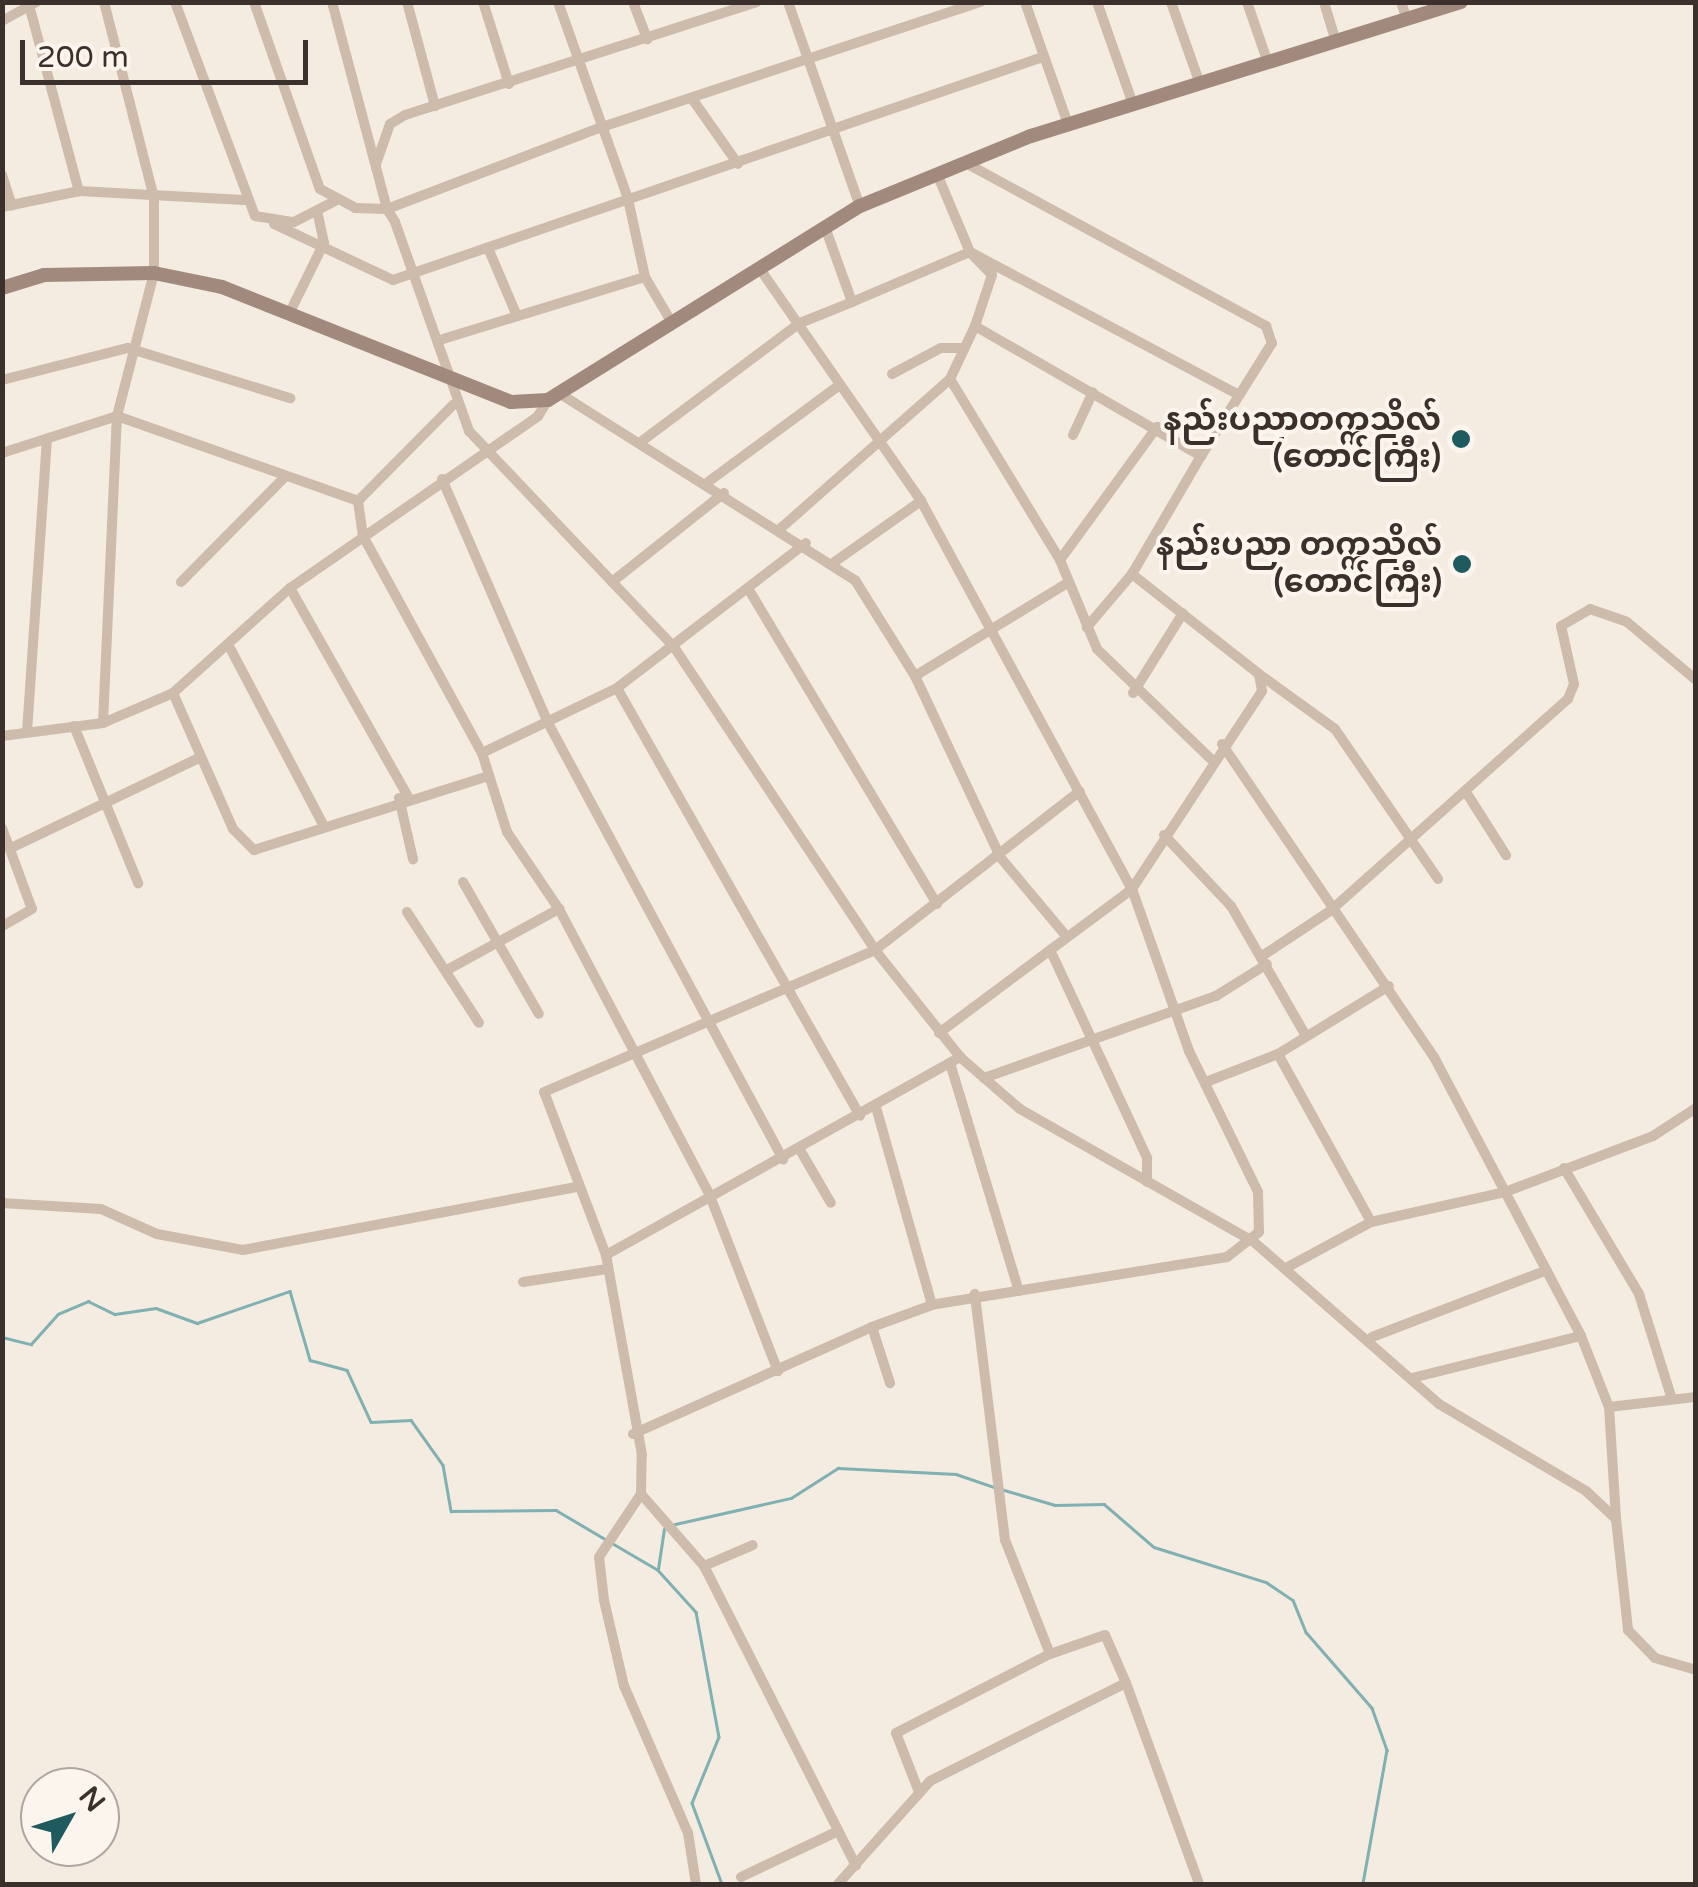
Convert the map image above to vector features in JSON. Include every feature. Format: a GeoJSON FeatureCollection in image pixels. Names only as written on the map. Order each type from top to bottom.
{"type":"FeatureCollection","features":[{"type":"Feature","properties":{"kind":"main road"},"geometry":{"type":"LineString","coordinates":[[2,288],[44,275],[154,273],[290,314],[511,402],[555,397],[860,206],[1068,124],[1460,2]]}},
{"type":"Feature","properties":{"kind":"street"},"geometry":{"type":"LineString","coordinates":[[103,722],[118,416],[128,348],[154,273],[154,198],[104,2]]}},
{"type":"Feature","properties":{"kind":"street"},"geometry":{"type":"LineString","coordinates":[[175,2],[244,200],[274,224],[381,281],[417,273],[835,132],[1043,57]]}},
{"type":"Feature","properties":{"kind":"street"},"geometry":{"type":"LineString","coordinates":[[254,2],[320,189],[335,201],[387,209],[602,127],[810,64],[981,2]]}},
{"type":"Feature","properties":{"kind":"street"},"geometry":{"type":"LineString","coordinates":[[332,2],[387,209],[417,273],[457,380],[454,404],[358,501]]}},
{"type":"Feature","properties":{"kind":"street"},"geometry":{"type":"LineString","coordinates":[[407,2],[435,106]]}},
{"type":"Feature","properties":{"kind":"street"},"geometry":{"type":"LineString","coordinates":[[482,2],[509,84]]}},
{"type":"Feature","properties":{"kind":"street"},"geometry":{"type":"LineString","coordinates":[[558,2],[628,200],[645,277],[672,324]]}},
{"type":"Feature","properties":{"kind":"street"},"geometry":{"type":"LineString","coordinates":[[633,2],[646,39]]}},
{"type":"Feature","properties":{"kind":"street"},"geometry":{"type":"LineString","coordinates":[[375,165],[392,121],[579,64],[756,2]]}},
{"type":"Feature","properties":{"kind":"street"},"geometry":{"type":"LineString","coordinates":[[788,2],[860,206]]}},
{"type":"Feature","properties":{"kind":"street"},"geometry":{"type":"LineString","coordinates":[[1025,2],[1068,124]]}},
{"type":"Feature","properties":{"kind":"street"},"geometry":{"type":"LineString","coordinates":[[1097,2],[1134,104]]}},
{"type":"Feature","properties":{"kind":"street"},"geometry":{"type":"LineString","coordinates":[[1171,2],[1200,84]]}},
{"type":"Feature","properties":{"kind":"street"},"geometry":{"type":"LineString","coordinates":[[1247,2],[1268,63]]}},
{"type":"Feature","properties":{"kind":"street"},"geometry":{"type":"LineString","coordinates":[[1324,2],[1336,42]]}},
{"type":"Feature","properties":{"kind":"street"},"geometry":{"type":"LineString","coordinates":[[1401,2],[1407,19]]}},
{"type":"Feature","properties":{"kind":"street"},"geometry":{"type":"LineString","coordinates":[[2,21],[33,4],[79,191]]}},
{"type":"Feature","properties":{"kind":"street"},"geometry":{"type":"LineString","coordinates":[[693,100],[738,164]]}},
{"type":"Feature","properties":{"kind":"street"},"geometry":{"type":"LineString","coordinates":[[964,162],[1266,326],[1272,343],[1132,574],[1088,627]]}},
{"type":"Feature","properties":{"kind":"street"},"geometry":{"type":"LineString","coordinates":[[780,528],[950,379],[975,326],[992,275],[970,252],[937,174]]}},
{"type":"Feature","properties":{"kind":"street"},"geometry":{"type":"LineString","coordinates":[[2,175],[7,206],[79,191],[244,200]]}},
{"type":"Feature","properties":{"kind":"street"},"geometry":{"type":"LineString","coordinates":[[274,224],[335,201]]}},
{"type":"Feature","properties":{"kind":"street"},"geometry":{"type":"LineString","coordinates":[[290,314],[320,251],[317,210]]}},
{"type":"Feature","properties":{"kind":"street"},"geometry":{"type":"LineString","coordinates":[[826,228],[852,302]]}},
{"type":"Feature","properties":{"kind":"street"},"geometry":{"type":"LineString","coordinates":[[488,248],[516,316]]}},
{"type":"Feature","properties":{"kind":"street"},"geometry":{"type":"LineString","coordinates":[[970,252],[1240,395]]}},
{"type":"Feature","properties":{"kind":"street"},"geometry":{"type":"LineString","coordinates":[[642,441],[800,323],[970,252]]}},
{"type":"Feature","properties":{"kind":"street"},"geometry":{"type":"LineString","coordinates":[[760,268],[921,502],[1132,889],[1206,1082],[1258,1192],[1254,1242]]}},
{"type":"Feature","properties":{"kind":"street"},"geometry":{"type":"LineString","coordinates":[[443,339],[645,277]]}},
{"type":"Feature","properties":{"kind":"street"},"geometry":{"type":"LineString","coordinates":[[975,326],[1158,427],[1202,456]]}},
{"type":"Feature","properties":{"kind":"street"},"geometry":{"type":"LineString","coordinates":[[2,380],[128,348],[290,398]]}},
{"type":"Feature","properties":{"kind":"street"},"geometry":{"type":"LineString","coordinates":[[892,374],[941,348],[964,348]]}},
{"type":"Feature","properties":{"kind":"street"},"geometry":{"type":"LineString","coordinates":[[950,379],[1060,560],[1088,627],[1133,692],[1210,758]]}},
{"type":"Feature","properties":{"kind":"street"},"geometry":{"type":"LineString","coordinates":[[708,482],[838,386]]}},
{"type":"Feature","properties":{"kind":"street"},"geometry":{"type":"LineString","coordinates":[[1074,435],[1094,392]]}},
{"type":"Feature","properties":{"kind":"street"},"geometry":{"type":"LineString","coordinates":[[2,736],[103,722],[172,693],[290,588],[555,397],[642,441],[806,543],[833,563],[883,614],[1000,857],[1067,936]]}},
{"type":"Feature","properties":{"kind":"street"},"geometry":{"type":"LineString","coordinates":[[454,404],[485,449],[674,647],[875,950],[939,1032],[955,1060],[1018,1291]]}},
{"type":"Feature","properties":{"kind":"street"},"geometry":{"type":"LineString","coordinates":[[2,453],[118,416],[358,501]]}},
{"type":"Feature","properties":{"kind":"street"},"geometry":{"type":"LineString","coordinates":[[1060,560],[1158,427]]}},
{"type":"Feature","properties":{"kind":"street"},"geometry":{"type":"LineString","coordinates":[[27,732],[47,439]]}},
{"type":"Feature","properties":{"kind":"street"},"geometry":{"type":"LineString","coordinates":[[180,582],[286,476]]}},
{"type":"Feature","properties":{"kind":"street"},"geometry":{"type":"LineString","coordinates":[[442,478],[547,721],[784,1160]]}},
{"type":"Feature","properties":{"kind":"street"},"geometry":{"type":"LineString","coordinates":[[612,582],[724,493]]}},
{"type":"Feature","properties":{"kind":"street"},"geometry":{"type":"LineString","coordinates":[[358,501],[363,536],[482,752],[507,832],[559,909],[710,1196],[778,1370]]}},
{"type":"Feature","properties":{"kind":"street"},"geometry":{"type":"LineString","coordinates":[[833,563],[921,502]]}},
{"type":"Feature","properties":{"kind":"street"},"geometry":{"type":"LineString","coordinates":[[482,752],[617,688],[806,543]]}},
{"type":"Feature","properties":{"kind":"street"},"geometry":{"type":"LineString","coordinates":[[1132,574],[1335,729],[1438,879]]}},
{"type":"Feature","properties":{"kind":"street"},"geometry":{"type":"LineString","coordinates":[[916,676],[1069,582]]}},
{"type":"Feature","properties":{"kind":"street"},"geometry":{"type":"LineString","coordinates":[[290,588],[403,797],[413,859]]}},
{"type":"Feature","properties":{"kind":"street"},"geometry":{"type":"LineString","coordinates":[[749,590],[937,904]]}},
{"type":"Feature","properties":{"kind":"street"},"geometry":{"type":"LineString","coordinates":[[984,1078],[1174,1005],[1216,996],[1330,911],[1568,699],[1574,684],[1561,626],[1590,609],[1628,622],[1696,680]]}},
{"type":"Feature","properties":{"kind":"street"},"geometry":{"type":"LineString","coordinates":[[1133,692],[1182,613]]}},
{"type":"Feature","properties":{"kind":"street"},"geometry":{"type":"LineString","coordinates":[[229,646],[323,824]]}},
{"type":"Feature","properties":{"kind":"street"},"geometry":{"type":"LineString","coordinates":[[939,1032],[1053,956],[1067,936],[1132,889],[1210,758],[1256,704],[1259,674]]}},
{"type":"Feature","properties":{"kind":"street"},"geometry":{"type":"LineString","coordinates":[[617,688],[860,1116]]}},
{"type":"Feature","properties":{"kind":"street"},"geometry":{"type":"LineString","coordinates":[[172,693],[232,829],[254,850],[403,797],[489,776]]}},
{"type":"Feature","properties":{"kind":"street"},"geometry":{"type":"LineString","coordinates":[[74,726],[138,883]]}},
{"type":"Feature","properties":{"kind":"street"},"geometry":{"type":"LineString","coordinates":[[1222,744],[1330,911],[1389,986],[1581,1336],[1609,1407],[1628,1630],[1655,1658],[1696,1670]]}},
{"type":"Feature","properties":{"kind":"street"},"geometry":{"type":"LineString","coordinates":[[7,845],[199,758]]}},
{"type":"Feature","properties":{"kind":"street"},"geometry":{"type":"LineString","coordinates":[[856,1866],[704,1566],[676,1532],[657,1517],[641,1494],[606,1255],[575,1187],[544,1092],[875,950],[1000,857],[1080,791]]}},
{"type":"Feature","properties":{"kind":"street"},"geometry":{"type":"LineString","coordinates":[[1466,792],[1506,855]]}},
{"type":"Feature","properties":{"kind":"street"},"geometry":{"type":"LineString","coordinates":[[2,828],[32,909],[2,926]]}},
{"type":"Feature","properties":{"kind":"street"},"geometry":{"type":"LineString","coordinates":[[1164,835],[1208,874],[1264,960],[1305,1034]]}},
{"type":"Feature","properties":{"kind":"street"},"geometry":{"type":"LineString","coordinates":[[463,882],[539,1014]]}},
{"type":"Feature","properties":{"kind":"street"},"geometry":{"type":"LineString","coordinates":[[447,970],[559,909]]}},
{"type":"Feature","properties":{"kind":"street"},"geometry":{"type":"LineString","coordinates":[[407,912],[479,1023]]}},
{"type":"Feature","properties":{"kind":"street"},"geometry":{"type":"LineString","coordinates":[[1053,956],[1147,1158],[1147,1182]]}},
{"type":"Feature","properties":{"kind":"street"},"geometry":{"type":"LineString","coordinates":[[1206,1082],[1278,1054],[1389,986]]}},
{"type":"Feature","properties":{"kind":"street"},"geometry":{"type":"LineString","coordinates":[[1278,1054],[1371,1222]]}},
{"type":"Feature","properties":{"kind":"street"},"geometry":{"type":"LineString","coordinates":[[955,1060],[1147,1182],[1254,1242],[1372,1338],[1412,1378],[1616,1520]]}},
{"type":"Feature","properties":{"kind":"street"},"geometry":{"type":"LineString","coordinates":[[606,1255],[710,1196],[784,1160],[955,1060]]}},
{"type":"Feature","properties":{"kind":"street"},"geometry":{"type":"LineString","coordinates":[[876,1106],[932,1306]]}},
{"type":"Feature","properties":{"kind":"street"},"geometry":{"type":"LineString","coordinates":[[1286,1268],[1371,1222],[1505,1192],[1652,1136],[1696,1108]]}},
{"type":"Feature","properties":{"kind":"street"},"geometry":{"type":"LineString","coordinates":[[800,1150],[830,1202]]}},
{"type":"Feature","properties":{"kind":"street"},"geometry":{"type":"LineString","coordinates":[[1564,1168],[1639,1294],[1672,1399]]}},
{"type":"Feature","properties":{"kind":"street"},"geometry":{"type":"LineString","coordinates":[[2,1203],[101,1209],[157,1234],[243,1250],[575,1187]]}},
{"type":"Feature","properties":{"kind":"street"},"geometry":{"type":"LineString","coordinates":[[634,1434],[872,1327],[932,1306],[975,1294],[1018,1291],[1227,1257],[1254,1242]]}},
{"type":"Feature","properties":{"kind":"street"},"geometry":{"type":"LineString","coordinates":[[523,1282],[607,1269]]}},
{"type":"Feature","properties":{"kind":"street"},"geometry":{"type":"LineString","coordinates":[[1372,1338],[1546,1270]]}},
{"type":"Feature","properties":{"kind":"street"},"geometry":{"type":"LineString","coordinates":[[975,1294],[1005,1540],[1050,1654]]}},
{"type":"Feature","properties":{"kind":"street"},"geometry":{"type":"LineString","coordinates":[[872,1327],[890,1383]]}},
{"type":"Feature","properties":{"kind":"street"},"geometry":{"type":"LineString","coordinates":[[1412,1378],[1581,1336]]}},
{"type":"Feature","properties":{"kind":"street"},"geometry":{"type":"LineString","coordinates":[[1609,1407],[1696,1397]]}},
{"type":"Feature","properties":{"kind":"street"},"geometry":{"type":"LineString","coordinates":[[641,1494],[599,1556],[624,1686],[688,1832],[696,1884]]}},
{"type":"Feature","properties":{"kind":"street"},"geometry":{"type":"LineString","coordinates":[[704,1566],[753,1545]]}},
{"type":"Feature","properties":{"kind":"street"},"geometry":{"type":"LineString","coordinates":[[919,1792],[896,1733],[1050,1654],[1105,1634],[1199,1884]]}},
{"type":"Feature","properties":{"kind":"street"},"geometry":{"type":"LineString","coordinates":[[838,1884],[919,1792],[1126,1683]]}},
{"type":"Feature","properties":{"kind":"street"},"geometry":{"type":"LineString","coordinates":[[742,1878],[836,1832]]}},
{"type":"Feature","properties":{"kind":"waterway"},"geometry":{"type":"LineString","coordinates":[[2,1337],[31,1344],[58,1314],[88,1301],[115,1314],[156,1308],[197,1323],[290,1291],[310,1360],[347,1370],[371,1422],[411,1420],[443,1465],[451,1511],[556,1510],[605,1539]]}},
{"type":"Feature","properties":{"kind":"waterway"},"geometry":{"type":"LineString","coordinates":[[671,1525],[791,1498],[838,1468],[956,1474],[994,1487]]}},
{"type":"Feature","properties":{"kind":"waterway"},"geometry":{"type":"LineString","coordinates":[[1001,1489],[1055,1505],[1104,1504],[1154,1547],[1266,1582],[1293,1600],[1306,1632],[1372,1708],[1387,1750],[1363,1884]]}},
{"type":"Feature","properties":{"kind":"waterway"},"geometry":{"type":"LineString","coordinates":[[658,1569],[664,1529]]}},
{"type":"Feature","properties":{"kind":"waterway"},"geometry":{"type":"LineString","coordinates":[[612,1543],[658,1570],[696,1612],[719,1737],[692,1803],[722,1884]]}},
{"type":"Feature","properties":{"kind":"place","name":"နည်းပညာတက္ကသိုလ် (တောင်ကြီး)"},"geometry":{"type":"Point","coordinates":[1461,439]}},
{"type":"Feature","properties":{"kind":"place","name":"နည်းပညာ တက္ကသိုလ် (တောင်ကြီး)"},"geometry":{"type":"Point","coordinates":[1462,564]}}]}
